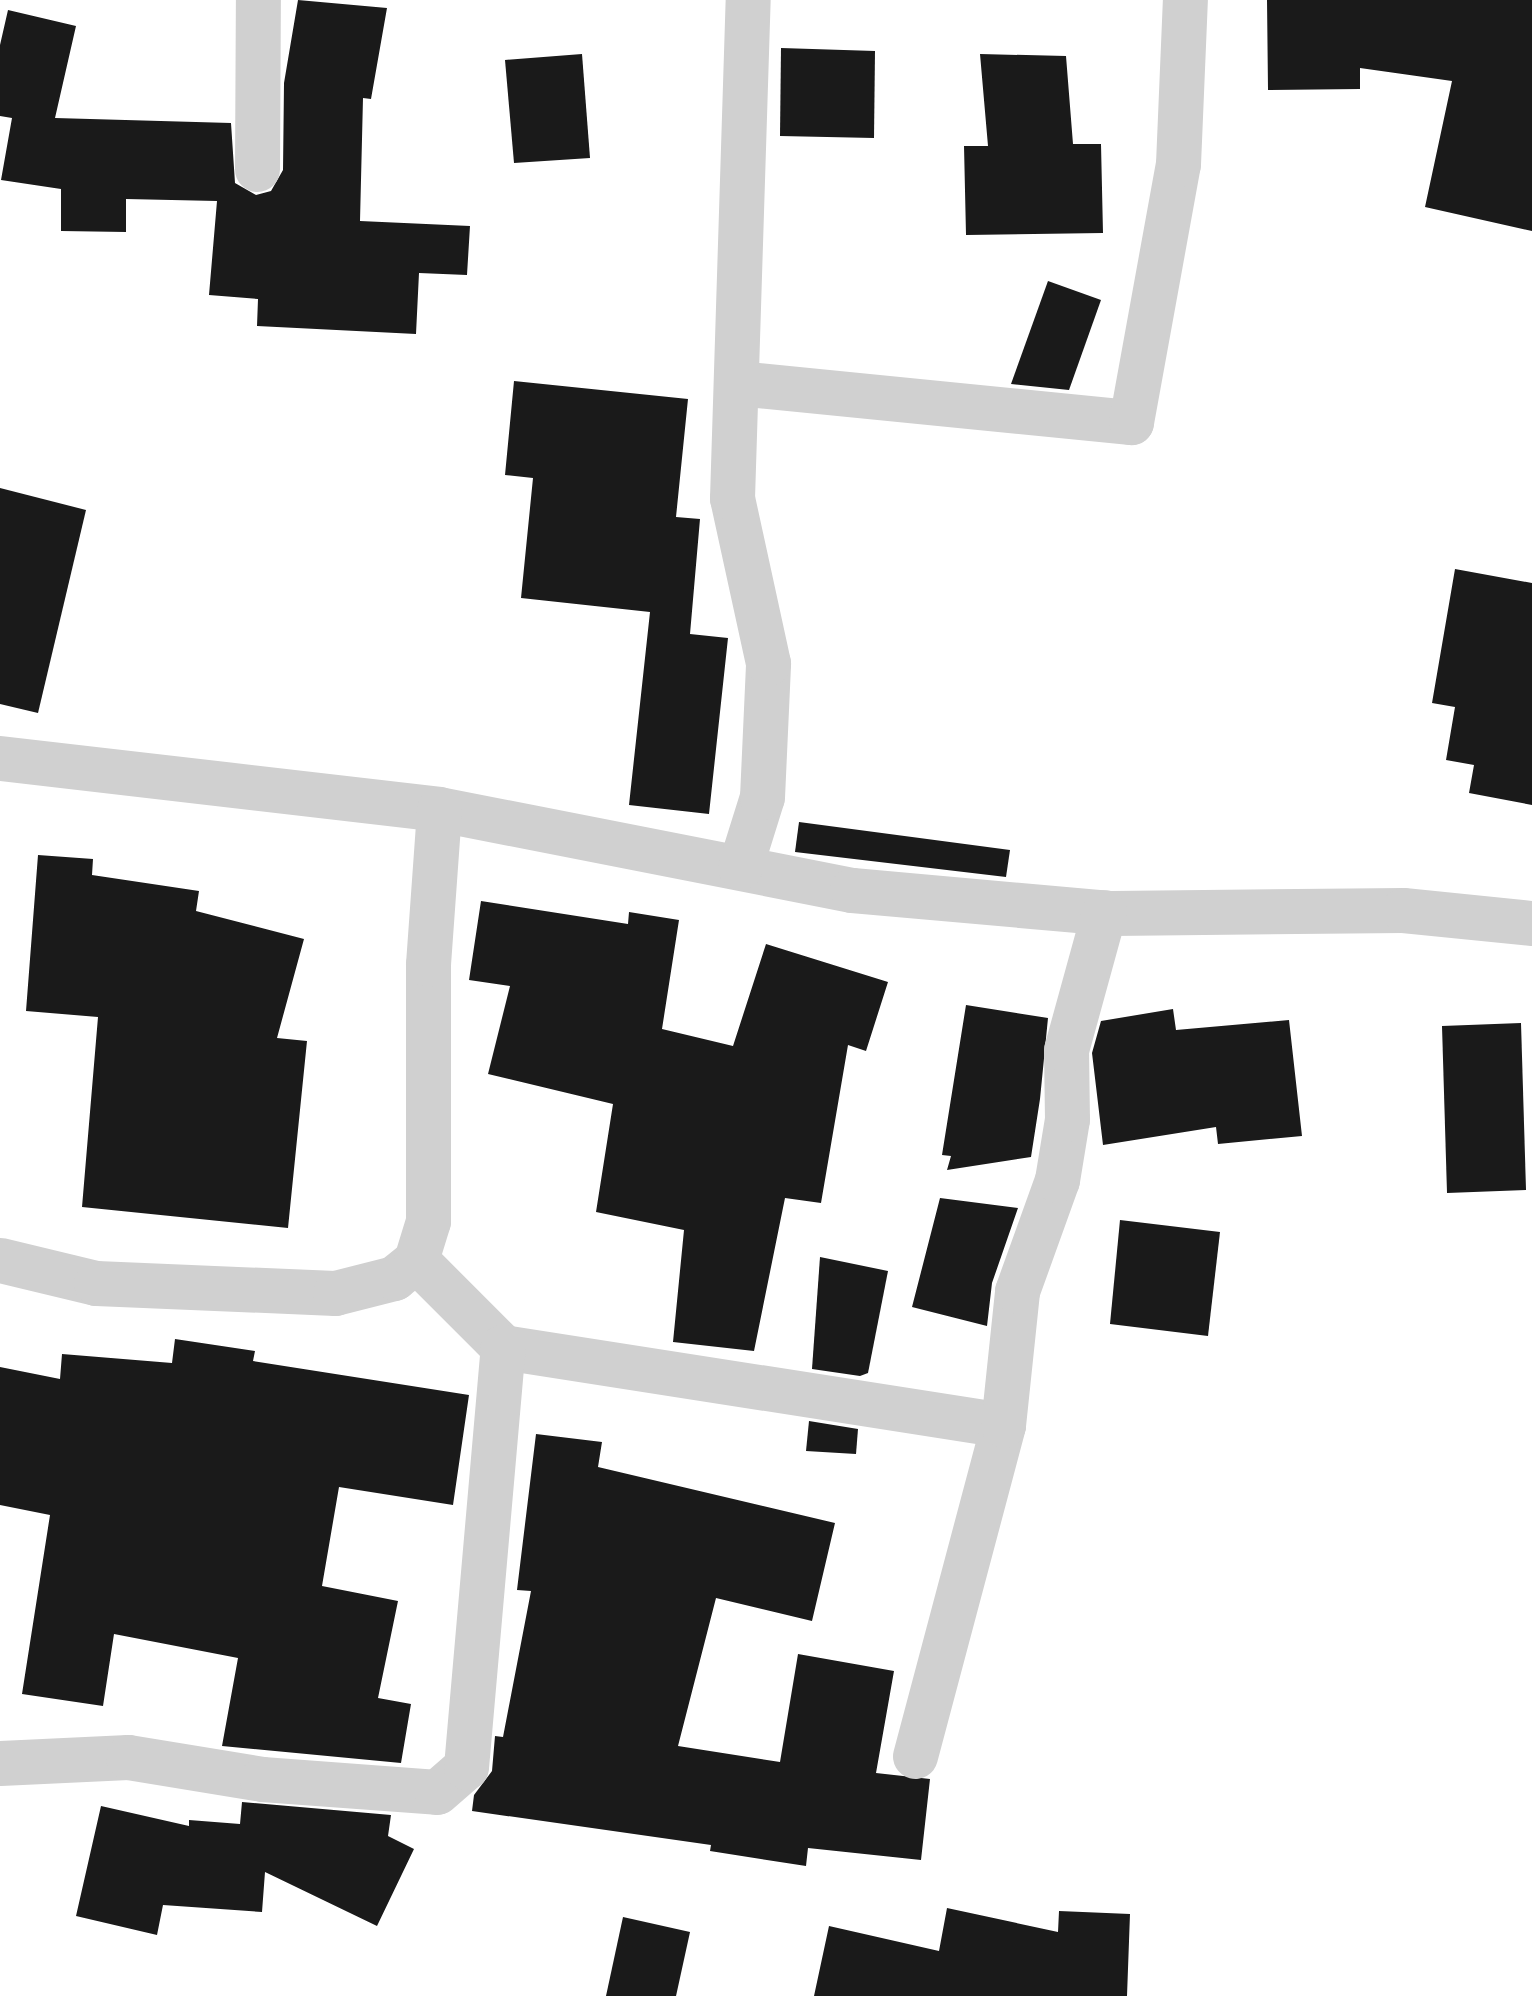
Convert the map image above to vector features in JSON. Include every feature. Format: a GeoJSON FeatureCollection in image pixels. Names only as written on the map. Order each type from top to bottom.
{"type":"FeatureCollection","features":[{"type":"Feature","properties":{"kind":"street"},"geometry":{"type":"LineString","coordinates":[[258,0],[258,169]]}},
{"type":"Feature","properties":{"kind":"street"},"geometry":{"type":"LineString","coordinates":[[740,867],[762,797],[768,663],[732,498],[748,0]]}},
{"type":"Feature","properties":{"kind":"street"},"geometry":{"type":"LineString","coordinates":[[738,383],[1131,422],[1178,164],[1184,0]]}},
{"type":"Feature","properties":{"kind":"street"},"geometry":{"type":"LineString","coordinates":[[2,765],[439,809],[852,890],[1104,912],[1295,916],[1403,910],[1532,924]]}},
{"type":"Feature","properties":{"kind":"street"},"geometry":{"type":"LineString","coordinates":[[0,1260],[96,1282],[335,1293],[394,1278],[416,1260],[428,1221],[428,964],[439,809]]}},
{"type":"Feature","properties":{"kind":"street"},"geometry":{"type":"LineString","coordinates":[[915,1756],[1003,1425],[1016,1291],[1058,1180],[1067,1119],[1066,1050],[1104,912]]}},
{"type":"Feature","properties":{"kind":"street"},"geometry":{"type":"LineString","coordinates":[[416,1260],[503,1347],[1003,1425]]}},
{"type":"Feature","properties":{"kind":"street"},"geometry":{"type":"LineString","coordinates":[[0,1763],[128,1758],[262,1779],[436,1792],[466,1768],[503,1347]]}},
{"type":"Feature","properties":{"kind":"building"},"geometry":{"type":"Polygon","coordinates":[[[298,0],[387,8],[371,99],[363,98],[360,221],[470,226],[467,275],[419,273],[416,334],[257,326],[258,299],[209,295],[217,201],[126,199],[126,232],[61,231],[61,189],[1,180],[12,118],[0,116],[0,45],[8,10],[76,26],[55,118],[231,123],[235,183],[256,195],[271,191],[283,170],[284,83],[298,0]]]}},
{"type":"Feature","properties":{"kind":"building"},"geometry":{"type":"Polygon","coordinates":[[[1267,0],[1532,0],[1532,231],[1425,207],[1452,81],[1360,68],[1360,89],[1268,90],[1267,0]]]}},
{"type":"Feature","properties":{"kind":"building"},"geometry":{"type":"Polygon","coordinates":[[[781,48],[875,51],[874,138],[780,136],[781,48]]]}},
{"type":"Feature","properties":{"kind":"building"},"geometry":{"type":"Polygon","coordinates":[[[582,54],[590,158],[514,163],[505,60],[582,54]]]}},
{"type":"Feature","properties":{"kind":"building"},"geometry":{"type":"Polygon","coordinates":[[[980,54],[1066,56],[1073,144],[1101,144],[1103,233],[966,235],[964,146],[988,146],[980,54]]]}},
{"type":"Feature","properties":{"kind":"building"},"geometry":{"type":"Polygon","coordinates":[[[1048,281],[1101,300],[1069,390],[1011,384],[1048,281]]]}},
{"type":"Feature","properties":{"kind":"building"},"geometry":{"type":"Polygon","coordinates":[[[514,381],[688,399],[676,517],[700,519],[690,634],[728,638],[709,814],[629,805],[650,612],[521,598],[533,478],[505,475],[514,381]]]}},
{"type":"Feature","properties":{"kind":"building"},"geometry":{"type":"Polygon","coordinates":[[[0,488],[86,510],[38,713],[0,704],[0,488]]]}},
{"type":"Feature","properties":{"kind":"building"},"geometry":{"type":"Polygon","coordinates":[[[1455,569],[1532,583],[1532,805],[1469,793],[1474,765],[1446,760],[1455,707],[1432,703],[1455,569]]]}},
{"type":"Feature","properties":{"kind":"building"},"geometry":{"type":"Polygon","coordinates":[[[799,822],[1010,850],[1006,877],[795,852],[799,822]]]}},
{"type":"Feature","properties":{"kind":"building"},"geometry":{"type":"Polygon","coordinates":[[[38,855],[93,859],[92,875],[199,891],[196,911],[304,939],[277,1038],[307,1041],[288,1228],[82,1207],[98,1017],[26,1011],[38,855]]]}},
{"type":"Feature","properties":{"kind":"building"},"geometry":{"type":"Polygon","coordinates":[[[481,901],[628,924],[629,912],[679,920],[662,1029],[733,1046],[766,944],[888,982],[866,1051],[848,1045],[821,1203],[785,1198],[754,1351],[673,1342],[684,1230],[596,1212],[613,1104],[488,1074],[510,986],[469,980],[481,901]]]}},
{"type":"Feature","properties":{"kind":"building"},"geometry":{"type":"Polygon","coordinates":[[[966,1005],[1048,1018],[1040,1099],[1031,1157],[947,1170],[951,1156],[942,1155],[966,1005]]]}},
{"type":"Feature","properties":{"kind":"building"},"geometry":{"type":"Polygon","coordinates":[[[1173,1009],[1176,1030],[1289,1020],[1302,1136],[1218,1144],[1216,1127],[1103,1145],[1092,1053],[1101,1021],[1173,1009]]]}},
{"type":"Feature","properties":{"kind":"building"},"geometry":{"type":"Polygon","coordinates":[[[1521,1023],[1526,1190],[1447,1193],[1442,1026],[1521,1023]]]}},
{"type":"Feature","properties":{"kind":"building"},"geometry":{"type":"Polygon","coordinates":[[[940,1198],[1018,1208],[992,1283],[987,1326],[912,1307],[940,1198]]]}},
{"type":"Feature","properties":{"kind":"building"},"geometry":{"type":"Polygon","coordinates":[[[1120,1220],[1220,1232],[1208,1336],[1110,1324],[1120,1220]]]}},
{"type":"Feature","properties":{"kind":"building"},"geometry":{"type":"Polygon","coordinates":[[[820,1257],[888,1271],[868,1373],[860,1376],[812,1369],[820,1257]]]}},
{"type":"Feature","properties":{"kind":"building"},"geometry":{"type":"Polygon","coordinates":[[[175,1339],[255,1351],[253,1361],[469,1395],[453,1505],[339,1487],[322,1586],[398,1601],[378,1698],[411,1704],[401,1763],[222,1746],[238,1658],[114,1634],[103,1706],[22,1694],[50,1515],[0,1505],[0,1367],[60,1379],[62,1354],[172,1363],[175,1339]]]}},
{"type":"Feature","properties":{"kind":"building"},"geometry":{"type":"Polygon","coordinates":[[[809,1421],[858,1429],[856,1454],[806,1451],[809,1421]]]}},
{"type":"Feature","properties":{"kind":"building"},"geometry":{"type":"Polygon","coordinates":[[[536,1434],[602,1442],[598,1467],[835,1523],[812,1621],[716,1598],[678,1746],[780,1762],[798,1654],[894,1671],[876,1773],[930,1779],[921,1860],[808,1848],[806,1866],[710,1851],[711,1845],[472,1811],[474,1795],[492,1771],[495,1736],[503,1737],[531,1591],[517,1590],[536,1434]]]}},
{"type":"Feature","properties":{"kind":"building"},"geometry":{"type":"Polygon","coordinates":[[[242,1802],[391,1815],[388,1836],[414,1849],[377,1926],[265,1872],[262,1912],[163,1905],[157,1935],[76,1916],[101,1806],[189,1826],[189,1820],[240,1824],[242,1802]]]}},
{"type":"Feature","properties":{"kind":"building"},"geometry":{"type":"Polygon","coordinates":[[[947,1908],[1058,1932],[1059,1911],[1130,1914],[1127,1996],[814,1996],[829,1926],[939,1951],[947,1908]]]}},
{"type":"Feature","properties":{"kind":"building"},"geometry":{"type":"Polygon","coordinates":[[[623,1917],[690,1932],[676,1996],[606,1996],[623,1917]]]}}]}
